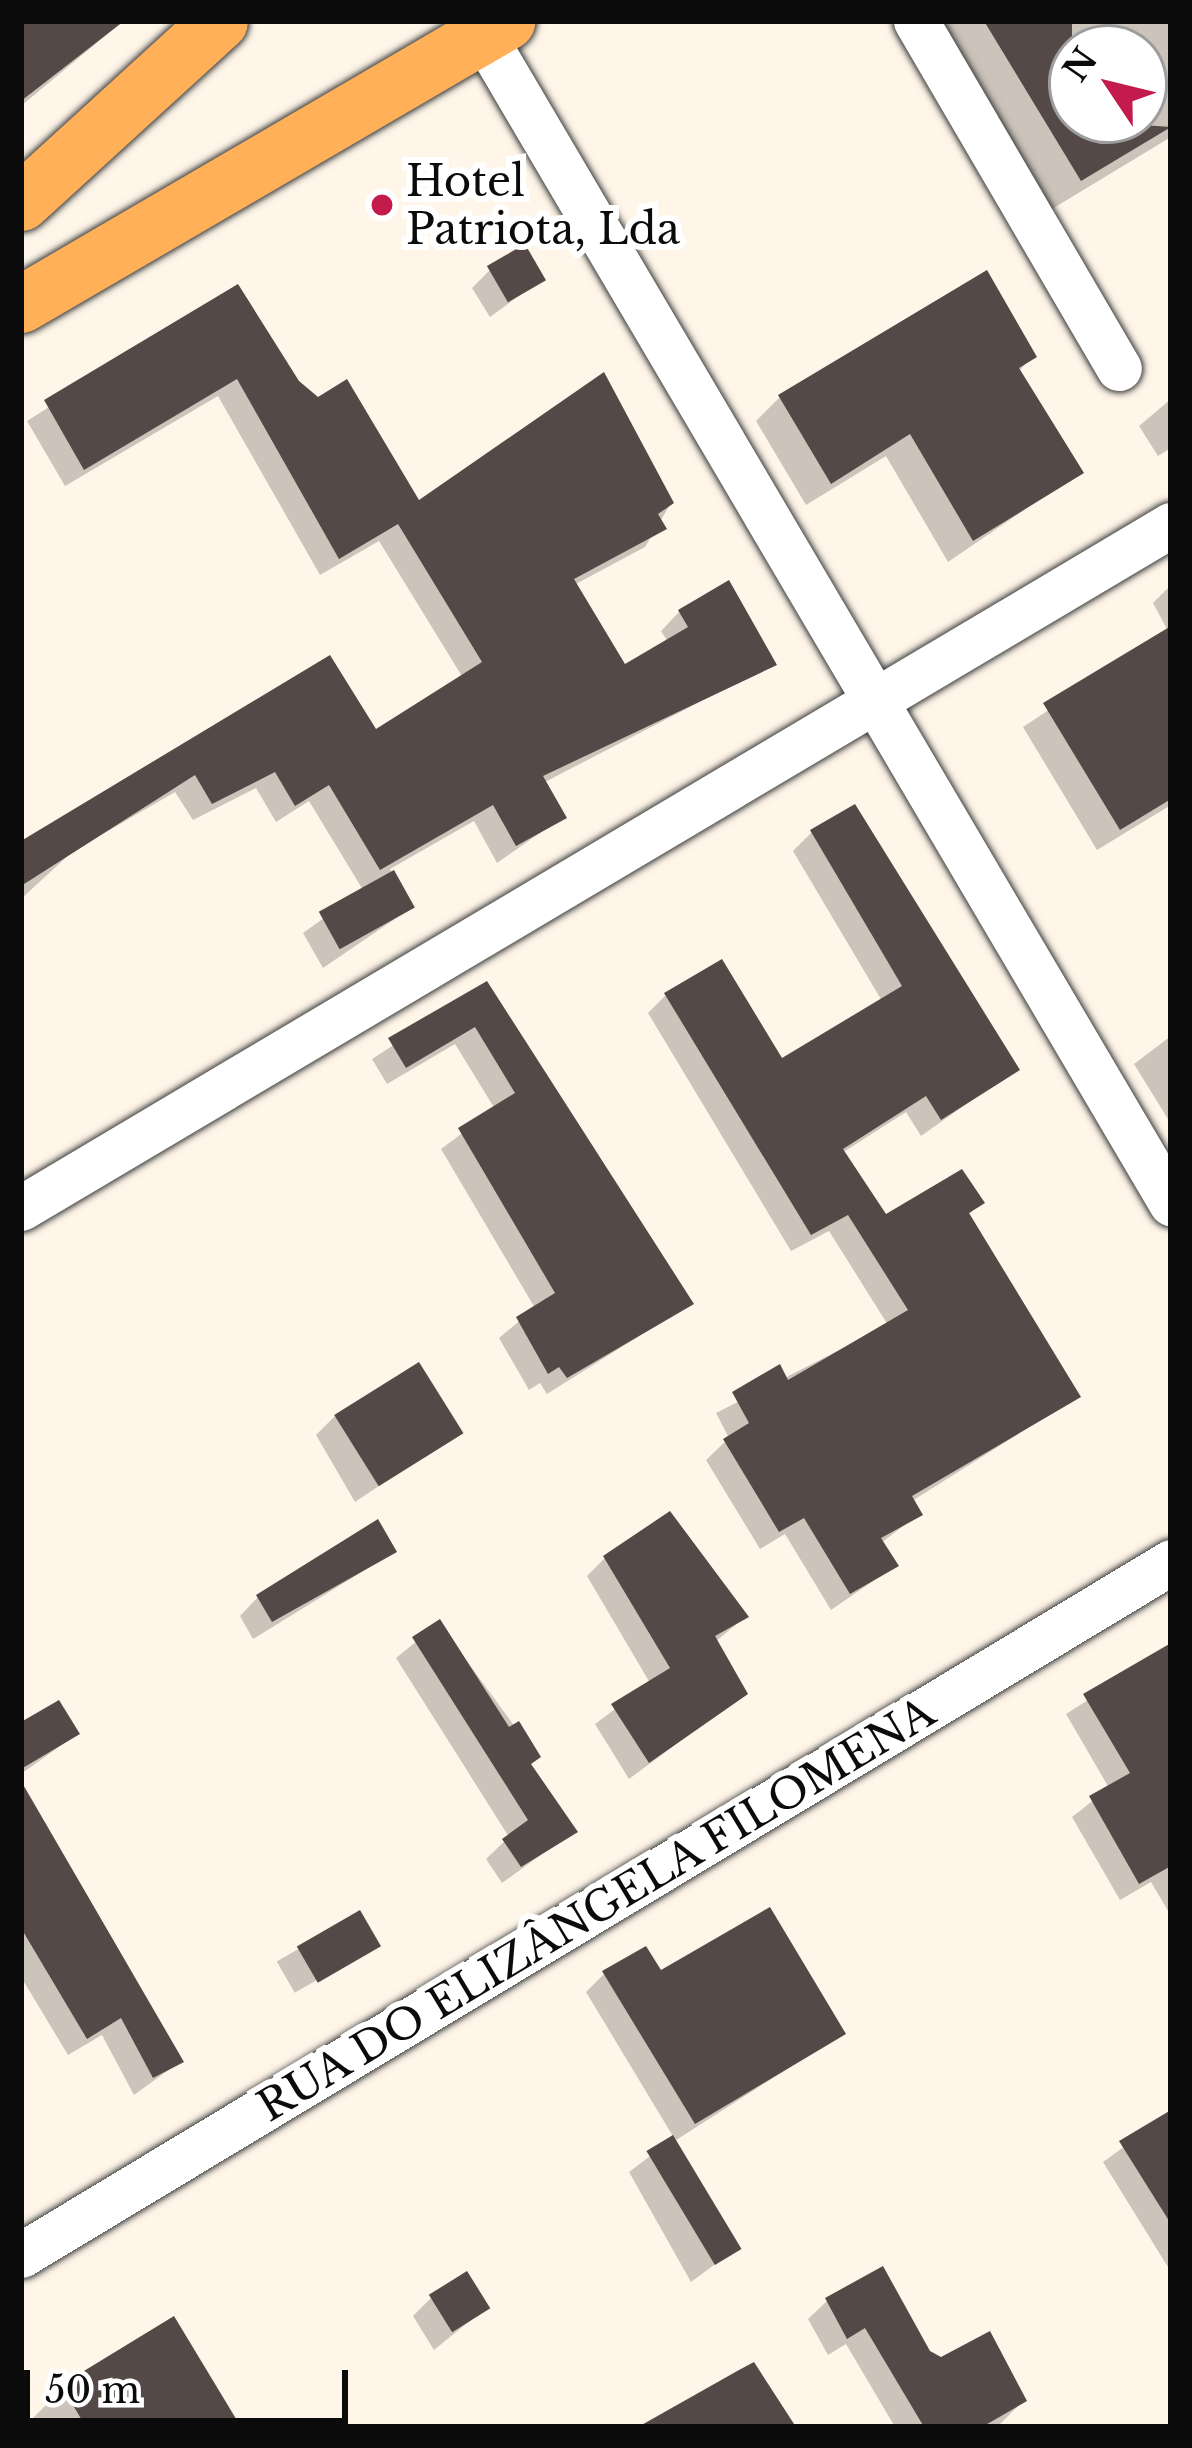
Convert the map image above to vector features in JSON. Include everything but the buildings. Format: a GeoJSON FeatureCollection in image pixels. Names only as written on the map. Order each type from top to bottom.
{"type":"FeatureCollection","features":[{"type":"Feature","properties":{"kind":"main road"},"geometry":{"type":"LineString","coordinates":[[21,202],[219,21]]}},
{"type":"Feature","properties":{"kind":"main road"},"geometry":{"type":"LineString","coordinates":[[21,304],[495,26]]}},
{"type":"Feature","properties":{"kind":"street"},"geometry":{"type":"LineString","coordinates":[[916,21],[1118,368]]}},
{"type":"Feature","properties":{"kind":"street"},"geometry":{"type":"LineString","coordinates":[[495,26],[876,702],[1171,1203]]}},
{"type":"Feature","properties":{"kind":"street"},"geometry":{"type":"LineString","coordinates":[[21,1208],[1171,525]]}},
{"type":"Feature","properties":{"kind":"street","name":"RUA DO ELIZÂNGELA FILOMENA"},"geometry":{"type":"LineString","coordinates":[[21,2255],[1171,1562]]}},
{"type":"Feature","properties":{"kind":"place","name":"Hotel Patriota, Lda"},"geometry":{"type":"Point","coordinates":[382,205]}}]}
